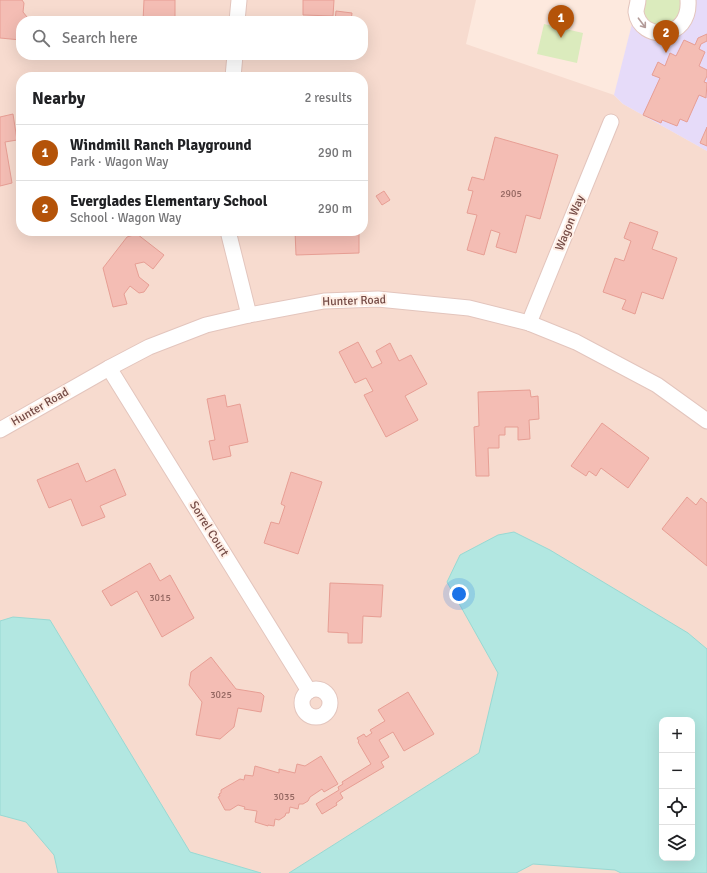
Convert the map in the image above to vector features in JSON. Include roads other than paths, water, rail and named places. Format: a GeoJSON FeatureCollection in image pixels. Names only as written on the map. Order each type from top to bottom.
{"type":"FeatureCollection","features":[{"type":"Feature","properties":{"kind":"street"},"geometry":{"type":"LineString","coordinates":[[237,16],[239,0]]}},
{"type":"Feature","properties":{"kind":"street"},"geometry":{"type":"LineString","coordinates":[[638,0],[636,11],[639,21],[653,32],[663,33],[681,26],[689,9],[688,0]]}},
{"type":"Feature","properties":{"kind":"street"},"geometry":{"type":"LineString","coordinates":[[233,72],[235,60]]}},
{"type":"Feature","properties":{"kind":"street","name":"Wagon Way"},"geometry":{"type":"LineString","coordinates":[[528,323],[611,122]]}},
{"type":"Feature","properties":{"kind":"street"},"geometry":{"type":"LineString","coordinates":[[229,236],[250,315]]}},
{"type":"Feature","properties":{"kind":"street","name":"Hunter Road"},"geometry":{"type":"LineString","coordinates":[[0,430],[149,347],[206,325],[324,301],[378,298],[469,308],[528,323],[576,342],[657,385],[707,421]]}},
{"type":"Feature","properties":{"kind":"street","name":"Sorrel Court"},"geometry":{"type":"LineString","coordinates":[[109,368],[308,691]]}},
{"type":"Feature","properties":{"kind":"water"},"geometry":{"type":"Polygon","coordinates":[[[514,532],[550,550],[688,633],[707,649],[707,873],[621,873],[615,870],[533,864],[516,873],[289,873],[479,753],[498,673],[447,582],[460,555],[498,535],[514,532]]]}},
{"type":"Feature","properties":{"kind":"water"},"geometry":{"type":"Polygon","coordinates":[[[13,617],[50,620],[190,852],[261,873],[58,873],[54,855],[26,822],[0,815],[0,621],[13,617]]]}},
{"type":"Feature","properties":{"kind":"place","name":"Windmill Ranch Playground"},"geometry":{"type":"Point","coordinates":[561,38]}},
{"type":"Feature","properties":{"kind":"place","name":"Everglades Elementary School"},"geometry":{"type":"Point","coordinates":[666,53]}}]}
